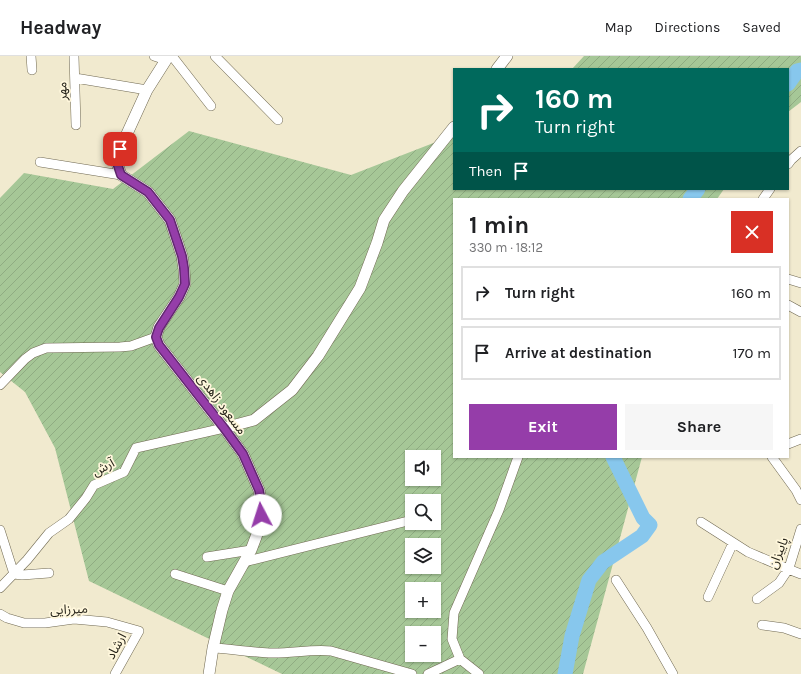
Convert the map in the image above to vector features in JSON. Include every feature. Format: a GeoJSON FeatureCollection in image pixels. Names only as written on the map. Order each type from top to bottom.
{"type":"FeatureCollection","features":[{"type":"Feature","properties":{"kind":"street"},"geometry":{"type":"LineString","coordinates":[[31,56],[32,70]]}},
{"type":"Feature","properties":{"kind":"street","name":"مهر"},"geometry":{"type":"LineString","coordinates":[[74,56],[76,125]]}},
{"type":"Feature","properties":{"kind":"street"},"geometry":{"type":"LineString","coordinates":[[154,56],[168,57],[210,106]]}},
{"type":"Feature","properties":{"kind":"street"},"geometry":{"type":"LineString","coordinates":[[215,56],[278,120]]}},
{"type":"Feature","properties":{"kind":"street"},"geometry":{"type":"LineString","coordinates":[[498,68],[508,56]]}},
{"type":"Feature","properties":{"kind":"street"},"geometry":{"type":"LineString","coordinates":[[121,175],[117,163],[120,149],[147,90],[168,57]]}},
{"type":"Feature","properties":{"kind":"street"},"geometry":{"type":"LineString","coordinates":[[75,78],[147,90]]}},
{"type":"Feature","properties":{"kind":"street"},"geometry":{"type":"LineString","coordinates":[[224,428],[254,420],[292,390],[318,356],[360,288],[384,220],[403,191],[453,128]]}},
{"type":"Feature","properties":{"kind":"street"},"geometry":{"type":"LineString","coordinates":[[789,163],[801,151]]}},
{"type":"Feature","properties":{"kind":"street"},"geometry":{"type":"LineString","coordinates":[[0,385],[25,359],[33,353],[46,348],[132,346],[156,337],[159,328],[179,297],[185,284],[182,256],[170,220],[148,192],[121,175],[40,162]]}},
{"type":"Feature","properties":{"kind":"street"},"geometry":{"type":"LineString","coordinates":[[789,279],[801,283]]}},
{"type":"Feature","properties":{"kind":"street"},"geometry":{"type":"LineString","coordinates":[[789,306],[801,312]]}},
{"type":"Feature","properties":{"kind":"street","name":"مسعود زاهدی"},"geometry":{"type":"LineString","coordinates":[[156,337],[159,345],[243,454],[259,490],[262,507],[261,523],[251,550],[228,591],[213,648],[209,674]]}},
{"type":"Feature","properties":{"kind":"street","name":"آرش"},"geometry":{"type":"LineString","coordinates":[[0,588],[27,560],[49,533],[69,519],[86,498],[94,485],[124,472],[136,448],[224,428]]}},
{"type":"Feature","properties":{"kind":"street"},"geometry":{"type":"LineString","coordinates":[[789,444],[801,438]]}},
{"type":"Feature","properties":{"kind":"street"},"geometry":{"type":"LineString","coordinates":[[480,674],[460,659],[452,639],[454,613],[499,510],[518,458]]}},
{"type":"Feature","properties":{"kind":"street"},"geometry":{"type":"LineString","coordinates":[[773,458],[796,490],[801,500]]}},
{"type":"Feature","properties":{"kind":"street"},"geometry":{"type":"LineString","coordinates":[[244,562],[405,522]]}},
{"type":"Feature","properties":{"kind":"street"},"geometry":{"type":"LineString","coordinates":[[701,522],[748,552],[788,570],[801,574]]}},
{"type":"Feature","properties":{"kind":"street","name":"پاییزان"},"geometry":{"type":"LineString","coordinates":[[757,599],[779,584],[788,570],[801,529]]}},
{"type":"Feature","properties":{"kind":"street"},"geometry":{"type":"LineString","coordinates":[[0,530],[14,574],[22,575],[49,573]]}},
{"type":"Feature","properties":{"kind":"street"},"geometry":{"type":"LineString","coordinates":[[708,597],[733,543]]}},
{"type":"Feature","properties":{"kind":"street"},"geometry":{"type":"LineString","coordinates":[[207,557],[251,550]]}},
{"type":"Feature","properties":{"kind":"street"},"geometry":{"type":"LineString","coordinates":[[175,574],[228,591]]}},
{"type":"Feature","properties":{"kind":"street"},"geometry":{"type":"LineString","coordinates":[[616,580],[647,628],[673,674]]}},
{"type":"Feature","properties":{"kind":"street","name":"میرزایی"},"geometry":{"type":"LineString","coordinates":[[0,614],[7,618],[24,623],[45,623],[74,619],[107,622],[139,631]]}},
{"type":"Feature","properties":{"kind":"street"},"geometry":{"type":"LineString","coordinates":[[762,625],[784,628],[801,634]]}},
{"type":"Feature","properties":{"kind":"street","name":"ارشاد"},"geometry":{"type":"LineString","coordinates":[[115,674],[139,631]]}},
{"type":"Feature","properties":{"kind":"street"},"geometry":{"type":"LineString","coordinates":[[213,648],[268,653],[296,653],[318,650],[331,651],[412,674]]}},
{"type":"Feature","properties":{"kind":"street"},"geometry":{"type":"LineString","coordinates":[[428,674],[460,659]]}},
{"type":"Feature","properties":{"kind":"green space"},"geometry":{"type":"Polygon","coordinates":[[[584,56],[801,56],[801,102],[789,111],[789,68],[573,68],[584,56]]]}},
{"type":"Feature","properties":{"kind":"green space"},"geometry":{"type":"Polygon","coordinates":[[[189,131],[351,175],[453,135],[453,190],[723,190],[718,198],[453,198],[453,458],[642,458],[583,674],[282,674],[89,581],[55,448],[25,392],[0,372],[0,198],[24,173],[113,189],[189,131]]]}},
{"type":"Feature","properties":{"kind":"waterway"},"geometry":{"type":"LineString","coordinates":[[789,83],[797,71],[801,70]]}},
{"type":"Feature","properties":{"kind":"waterway"},"geometry":{"type":"LineString","coordinates":[[691,198],[697,190]]}},
{"type":"Feature","properties":{"kind":"waterway"},"geometry":{"type":"LineString","coordinates":[[565,674],[572,636],[589,580],[603,562],[642,536],[650,525],[643,518],[613,458]]}},
{"type":"Feature","properties":{"kind":"route"},"geometry":{"type":"LineString","coordinates":[[120,149],[117,163],[121,175],[148,192],[170,220],[182,256],[185,284],[179,297],[159,328],[156,337],[159,345],[243,454],[259,490],[262,507],[261,515]]}}]}
